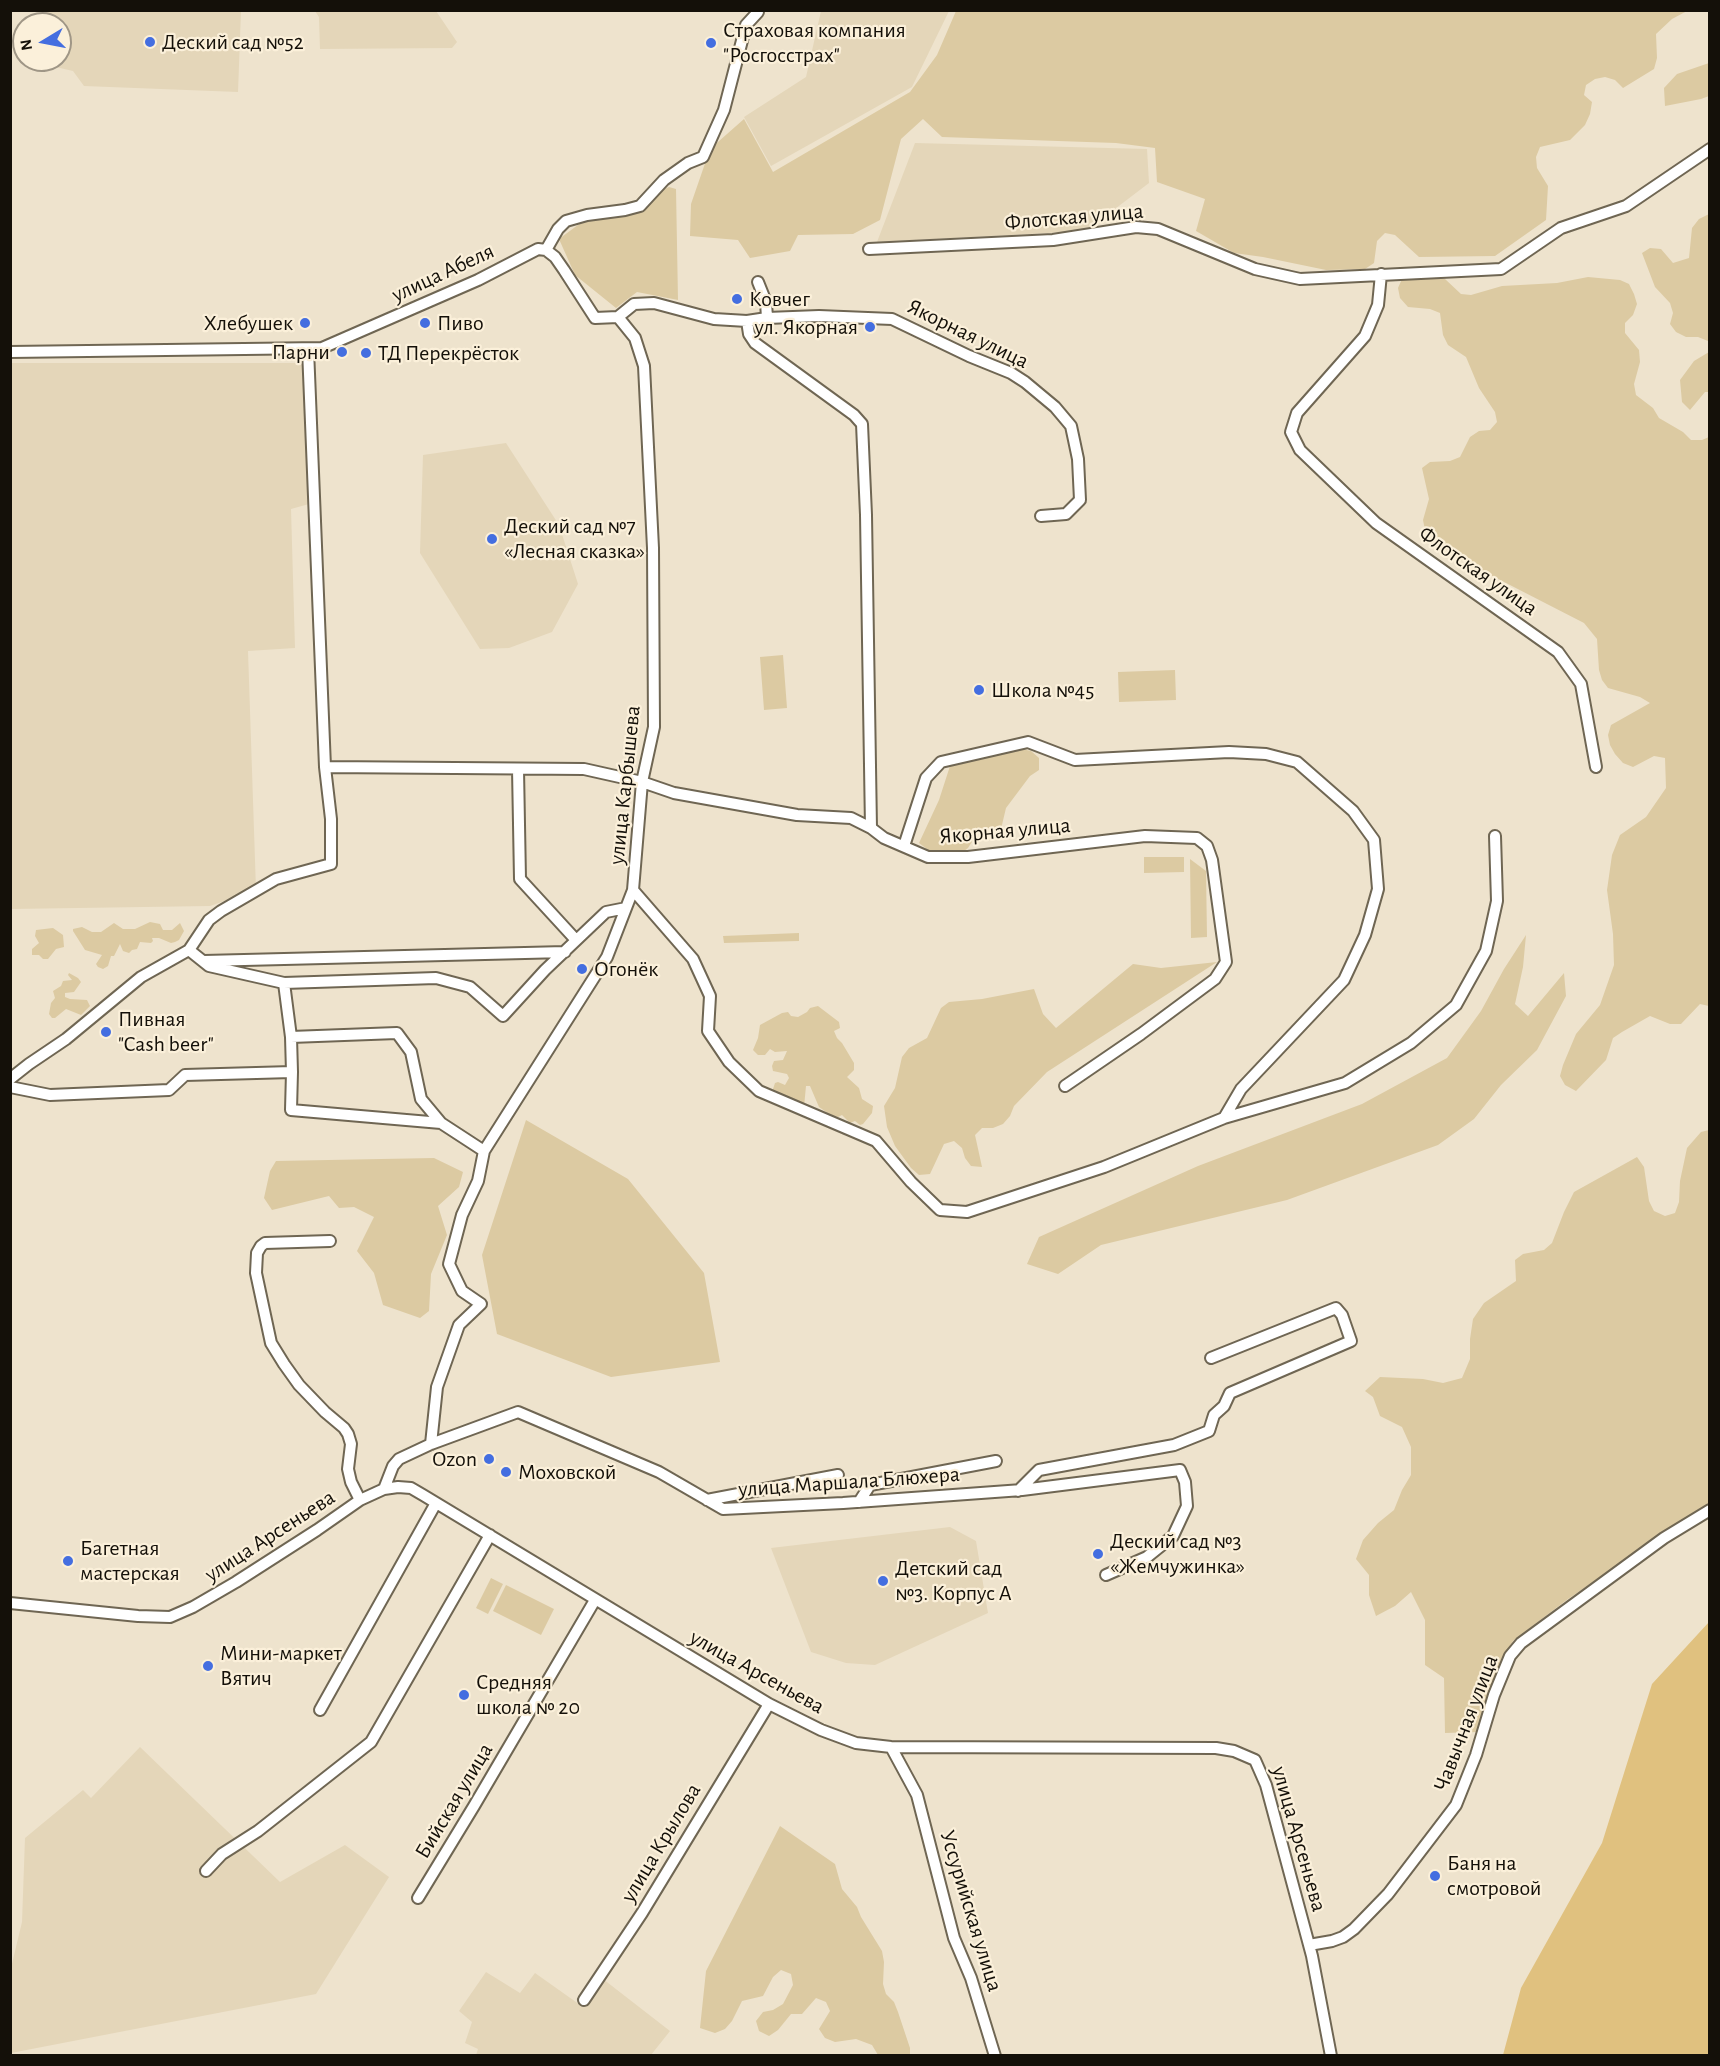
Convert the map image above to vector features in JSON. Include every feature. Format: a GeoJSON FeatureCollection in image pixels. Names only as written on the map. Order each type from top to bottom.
{"type":"FeatureCollection","features":[{"type":"Feature","properties":{"kind":"street"},"geometry":{"type":"LineString","coordinates":[[618,317],[595,318],[555,257],[546,250],[558,229],[566,221],[640,206],[664,180],[688,163],[703,157],[723,110],[746,25],[758,12]]}},
{"type":"Feature","properties":{"kind":"street","name":"Флотская улица"},"geometry":{"type":"LineString","coordinates":[[869,249],[1053,240],[1136,227],[1158,229],[1245,266],[1300,279],[1502,269],[1561,228],[1626,206],[1710,149]]}},
{"type":"Feature","properties":{"kind":"street","name":"улица Абеля"},"geometry":{"type":"LineString","coordinates":[[10,352],[322,348],[458,289],[538,249],[546,250]]}},
{"type":"Feature","properties":{"kind":"street","name":"Флотская улица"},"geometry":{"type":"LineString","coordinates":[[1381,274],[1378,305],[1365,336],[1296,413],[1291,432],[1300,450],[1376,523],[1558,652],[1581,684],[1596,767]]}},
{"type":"Feature","properties":{"kind":"street"},"geometry":{"type":"LineString","coordinates":[[758,282],[766,302],[767,318]]}},
{"type":"Feature","properties":{"kind":"street","name":"Якорная улица"},"geometry":{"type":"LineString","coordinates":[[618,317],[634,304],[654,303],[714,319],[747,321],[819,316],[892,319],[969,356],[1011,373],[1054,407],[1071,426],[1078,459],[1080,500],[1066,514],[1041,516]]}},
{"type":"Feature","properties":{"kind":"street","name":"улица Карбышева"},"geometry":{"type":"LineString","coordinates":[[484,1151],[607,957],[633,890],[642,782],[654,727],[653,548],[644,366],[635,338],[618,317]]}},
{"type":"Feature","properties":{"kind":"street"},"geometry":{"type":"LineString","coordinates":[[747,321],[749,334],[755,343],[854,415],[862,424],[866,515],[871,828]]}},
{"type":"Feature","properties":{"kind":"street"},"geometry":{"type":"LineString","coordinates":[[10,1079],[66,1039],[141,976],[189,950],[209,920],[276,879],[331,864],[331,819],[325,767],[308,349]]}},
{"type":"Feature","properties":{"kind":"street"},"geometry":{"type":"LineString","coordinates":[[904,846],[926,778],[941,762],[1028,742],[1075,760],[1229,752],[1266,754],[1298,762],[1353,811],[1374,840],[1378,889],[1365,935],[1344,980],[1241,1089],[1224,1118]]}},
{"type":"Feature","properties":{"kind":"street","name":"Якорная улица"},"geometry":{"type":"LineString","coordinates":[[325,767],[584,769],[642,782],[674,793],[797,815],[851,818],[871,828],[884,838],[928,857],[968,857],[1145,836],[1197,838],[1207,846],[1212,860],[1226,962],[1215,979],[1141,1034],[1065,1086]]}},
{"type":"Feature","properties":{"kind":"street"},"geometry":{"type":"LineString","coordinates":[[518,769],[520,879],[576,940]]}},
{"type":"Feature","properties":{"kind":"street"},"geometry":{"type":"LineString","coordinates":[[633,890],[693,959],[710,996],[708,1031],[729,1062],[759,1091],[876,1141],[911,1182],[940,1210],[967,1212],[1104,1167],[1224,1118],[1345,1083],[1411,1043],[1456,1005],[1486,951],[1497,901],[1495,836]]}},
{"type":"Feature","properties":{"kind":"street"},"geometry":{"type":"LineString","coordinates":[[189,950],[209,966],[284,983],[436,978],[470,987],[503,1016],[606,912],[626,908]]}},
{"type":"Feature","properties":{"kind":"street"},"geometry":{"type":"LineString","coordinates":[[204,961],[565,951]]}},
{"type":"Feature","properties":{"kind":"street"},"geometry":{"type":"LineString","coordinates":[[284,983],[291,1037],[291,1110],[441,1123]]}},
{"type":"Feature","properties":{"kind":"street"},"geometry":{"type":"LineString","coordinates":[[291,1037],[397,1033],[411,1052],[421,1099],[441,1123],[484,1151],[478,1181],[462,1215],[449,1264],[462,1291],[481,1304],[459,1325],[437,1387],[431,1444]]}},
{"type":"Feature","properties":{"kind":"street"},"geometry":{"type":"LineString","coordinates":[[10,1087],[50,1095],[169,1090],[185,1075],[292,1072]]}},
{"type":"Feature","properties":{"kind":"street"},"geometry":{"type":"LineString","coordinates":[[330,1241],[265,1243],[257,1253],[256,1273],[272,1343],[284,1364],[299,1385],[348,1434],[351,1444],[348,1469],[351,1482],[360,1500]]}},
{"type":"Feature","properties":{"kind":"street"},"geometry":{"type":"LineString","coordinates":[[1018,1491],[1039,1470],[1174,1446],[1209,1431],[1214,1414],[1224,1406],[1230,1393],[1351,1341],[1342,1316],[1336,1308],[1211,1358]]}},
{"type":"Feature","properties":{"kind":"street","name":"улица Маршала Блюхера"},"geometry":{"type":"LineString","coordinates":[[384,1489],[399,1459],[431,1444],[518,1413],[659,1472],[723,1509],[1018,1491],[1180,1470],[1185,1482],[1187,1506],[1173,1536],[1147,1557],[1106,1575]]}},
{"type":"Feature","properties":{"kind":"street"},"geometry":{"type":"LineString","coordinates":[[859,1502],[870,1485],[996,1461]]}},
{"type":"Feature","properties":{"kind":"street"},"geometry":{"type":"LineString","coordinates":[[707,1500],[838,1475]]}},
{"type":"Feature","properties":{"kind":"street","name":"улица Арсеньева"},"geometry":{"type":"LineString","coordinates":[[10,1603],[170,1617],[193,1607],[236,1582],[360,1500],[384,1489],[411,1488],[769,1704],[821,1730],[856,1743],[891,1747],[1234,1751],[1254,1760],[1266,1785],[1309,1945],[1331,2055]]}},
{"type":"Feature","properties":{"kind":"street"},"geometry":{"type":"LineString","coordinates":[[320,1710],[436,1503]]}},
{"type":"Feature","properties":{"kind":"street","name":"Чавычная улица"},"geometry":{"type":"LineString","coordinates":[[1309,1945],[1332,1941],[1354,1929],[1388,1894],[1456,1805],[1476,1755],[1494,1695],[1510,1656],[1521,1643],[1664,1538],[1710,1510]]}},
{"type":"Feature","properties":{"kind":"street"},"geometry":{"type":"LineString","coordinates":[[206,1871],[222,1854],[258,1831],[371,1742],[489,1535]]}},
{"type":"Feature","properties":{"kind":"street","name":"Бийская улица"},"geometry":{"type":"LineString","coordinates":[[418,1898],[595,1600]]}},
{"type":"Feature","properties":{"kind":"street","name":"улица Крылова"},"geometry":{"type":"LineString","coordinates":[[584,2000],[642,1913],[769,1704]]}},
{"type":"Feature","properties":{"kind":"street","name":"Уссурийская улица"},"geometry":{"type":"LineString","coordinates":[[891,1747],[917,1796],[954,1938],[971,1978],[995,2055]]}},
{"type":"Feature","properties":{"kind":"shaded area","name":"Деский сад №52"},"geometry":{"type":"Polygon","coordinates":[[[241,11],[238,92],[84,86],[72,71],[72,12],[45,12],[241,11]]]}},
{"type":"Feature","properties":{"kind":"shaded area"},"geometry":{"type":"Polygon","coordinates":[[[315,11],[436,11],[457,42],[452,48],[320,49],[319,17],[315,11]]]}},
{"type":"Feature","properties":{"kind":"shaded area"},"geometry":{"type":"Polygon","coordinates":[[[821,11],[949,11],[912,87],[771,166],[744,117],[806,77],[821,11]]]}},
{"type":"Feature","properties":{"kind":"shaded area"},"geometry":{"type":"Polygon","coordinates":[[[956,11],[1687,11],[1672,19],[1656,34],[1657,58],[1654,69],[1623,88],[1615,80],[1605,77],[1595,79],[1586,85],[1584,95],[1592,102],[1585,125],[1570,140],[1540,147],[1536,157],[1537,168],[1548,186],[1546,220],[1495,256],[1419,257],[1395,235],[1385,233],[1377,241],[1374,263],[1365,269],[1326,270],[1234,253],[1196,231],[1205,199],[1157,182],[1155,148],[1116,143],[942,137],[923,119],[901,139],[880,220],[853,234],[798,235],[790,251],[750,258],[738,240],[690,236],[691,204],[710,149],[744,119],[773,172],[910,92],[937,55],[956,11]]]}},
{"type":"Feature","properties":{"kind":"shaded area"},"geometry":{"type":"Polygon","coordinates":[[[1709,63],[1709,96],[1665,106],[1664,88],[1677,74],[1709,63]]]}},
{"type":"Feature","properties":{"kind":"shaded area"},"geometry":{"type":"Polygon","coordinates":[[[915,143],[1147,149],[1149,183],[1086,231],[877,242],[915,143]]]}},
{"type":"Feature","properties":{"kind":"shaded area"},"geometry":{"type":"Polygon","coordinates":[[[669,187],[676,189],[678,300],[637,292],[616,308],[575,275],[559,239],[586,219],[640,209],[662,190],[669,187]]]}},
{"type":"Feature","properties":{"kind":"shaded area"},"geometry":{"type":"Polygon","coordinates":[[[1710,214],[1709,345],[1708,341],[1698,337],[1686,337],[1676,332],[1670,324],[1673,313],[1670,303],[1655,287],[1642,253],[1650,248],[1661,249],[1673,263],[1689,258],[1692,228],[1699,219],[1710,214]]]}},
{"type":"Feature","properties":{"kind":"shaded area"},"geometry":{"type":"Polygon","coordinates":[[[1588,277],[1620,280],[1629,284],[1634,294],[1637,304],[1633,315],[1625,323],[1625,333],[1639,350],[1640,362],[1634,384],[1636,395],[1653,408],[1659,418],[1683,432],[1691,440],[1702,440],[1709,437],[1709,1006],[1700,1004],[1681,1024],[1670,1024],[1650,1016],[1622,1032],[1613,1038],[1606,1060],[1576,1091],[1565,1085],[1560,1076],[1563,1065],[1576,1034],[1600,1005],[1614,965],[1613,934],[1607,890],[1612,855],[1620,835],[1646,817],[1666,788],[1665,758],[1654,756],[1633,767],[1623,763],[1615,754],[1608,735],[1611,725],[1650,703],[1640,697],[1608,688],[1599,670],[1597,639],[1584,623],[1469,564],[1441,546],[1425,530],[1423,520],[1429,499],[1422,468],[1430,462],[1450,461],[1460,457],[1470,437],[1479,431],[1490,430],[1497,422],[1495,412],[1479,388],[1466,357],[1448,345],[1443,335],[1440,313],[1430,309],[1408,307],[1400,298],[1398,288],[1402,279],[1445,279],[1461,294],[1471,295],[1502,286],[1557,283],[1588,277]]]}},
{"type":"Feature","properties":{"kind":"shaded area"},"geometry":{"type":"Polygon","coordinates":[[[1709,352],[1709,392],[1705,392],[1690,410],[1682,402],[1680,380],[1694,361],[1709,352]]]}},
{"type":"Feature","properties":{"kind":"shaded area"},"geometry":{"type":"Polygon","coordinates":[[[10,363],[303,363],[309,504],[291,509],[295,648],[248,651],[256,890],[210,906],[11,909],[10,363]]]}},
{"type":"Feature","properties":{"kind":"shaded area","name":"Деский сад №7 «Лесная сказка»"},"geometry":{"type":"Polygon","coordinates":[[[506,443],[559,525],[578,584],[552,632],[509,648],[480,649],[420,553],[423,455],[506,443]]]}},
{"type":"Feature","properties":{"kind":"shaded area"},"geometry":{"type":"Polygon","coordinates":[[[783,655],[787,708],[764,710],[760,657],[783,655]]]}},
{"type":"Feature","properties":{"kind":"shaded area"},"geometry":{"type":"Polygon","coordinates":[[[1175,670],[1176,700],[1119,702],[1118,672],[1175,670]]]}},
{"type":"Feature","properties":{"kind":"shaded area"},"geometry":{"type":"Polygon","coordinates":[[[1022,749],[1031,751],[1039,758],[1039,770],[1030,776],[1006,808],[1001,829],[980,829],[968,848],[960,854],[931,852],[919,843],[939,800],[950,766],[971,757],[1022,749]]]}},
{"type":"Feature","properties":{"kind":"shaded area"},"geometry":{"type":"Polygon","coordinates":[[[1144,857],[1184,857],[1184,872],[1144,873],[1144,857]]]}},
{"type":"Feature","properties":{"kind":"shaded area"},"geometry":{"type":"Polygon","coordinates":[[[1190,859],[1206,871],[1207,937],[1191,938],[1190,859]]]}},
{"type":"Feature","properties":{"kind":"shaded area"},"geometry":{"type":"Polygon","coordinates":[[[150,922],[160,924],[163,930],[172,930],[180,923],[184,931],[179,940],[175,942],[152,938],[151,943],[140,942],[137,949],[129,953],[123,951],[120,944],[114,956],[111,956],[108,966],[103,969],[96,964],[102,955],[85,950],[73,931],[73,929],[82,927],[92,932],[101,932],[114,923],[123,929],[135,929],[150,922]]]}},
{"type":"Feature","properties":{"kind":"shaded area"},"geometry":{"type":"Polygon","coordinates":[[[53,928],[63,935],[64,947],[56,949],[48,959],[32,955],[32,949],[39,943],[35,936],[36,930],[53,928]]]}},
{"type":"Feature","properties":{"kind":"shaded area"},"geometry":{"type":"Polygon","coordinates":[[[799,933],[799,941],[724,943],[723,936],[799,933]]]}},
{"type":"Feature","properties":{"kind":"shaded area"},"geometry":{"type":"Polygon","coordinates":[[[1526,935],[1523,967],[1515,1004],[1528,1016],[1564,973],[1566,996],[1537,1050],[1501,1085],[1474,1119],[1438,1145],[1287,1200],[1101,1245],[1058,1274],[1027,1264],[1039,1237],[1198,1166],[1362,1104],[1447,1058],[1481,1011],[1526,935]]]}},
{"type":"Feature","properties":{"kind":"shaded area"},"geometry":{"type":"Polygon","coordinates":[[[1217,962],[1047,1072],[1014,1106],[1010,1116],[1003,1124],[993,1128],[982,1128],[975,1135],[982,1167],[971,1166],[962,1148],[954,1141],[944,1144],[930,1174],[919,1175],[895,1146],[887,1127],[884,1106],[895,1088],[902,1057],[909,1048],[927,1038],[941,1008],[949,1002],[982,999],[1034,989],[1043,1014],[1056,1028],[1133,964],[1161,968],[1217,962]]]}},
{"type":"Feature","properties":{"kind":"shaded area"},"geometry":{"type":"Polygon","coordinates":[[[69,973],[81,982],[74,992],[65,993],[65,997],[87,1000],[90,1006],[81,1015],[66,1009],[52,1018],[49,1014],[51,1003],[55,998],[53,991],[61,986],[63,981],[72,980],[69,973]]]}},
{"type":"Feature","properties":{"kind":"shaded area"},"geometry":{"type":"Polygon","coordinates":[[[818,1006],[839,1022],[840,1028],[834,1031],[854,1063],[854,1070],[847,1077],[859,1088],[862,1099],[873,1106],[872,1113],[863,1124],[860,1125],[855,1121],[850,1123],[842,1115],[832,1116],[819,1107],[810,1086],[806,1086],[804,1107],[772,1092],[775,1083],[785,1085],[789,1078],[787,1074],[773,1071],[772,1066],[774,1061],[783,1060],[787,1051],[775,1052],[770,1049],[765,1055],[758,1055],[753,1050],[760,1025],[782,1013],[788,1012],[791,1016],[798,1017],[810,1008],[818,1006]]]}},
{"type":"Feature","properties":{"kind":"shaded area"},"geometry":{"type":"Polygon","coordinates":[[[526,1120],[628,1179],[704,1273],[720,1362],[611,1377],[497,1334],[482,1255],[526,1120]]]}},
{"type":"Feature","properties":{"kind":"shaded area"},"geometry":{"type":"Polygon","coordinates":[[[1709,1130],[1709,1504],[1568,1599],[1513,1641],[1501,1662],[1477,1732],[1445,1733],[1444,1678],[1425,1665],[1425,1620],[1411,1592],[1395,1606],[1376,1616],[1369,1595],[1369,1575],[1356,1559],[1363,1540],[1394,1510],[1411,1475],[1411,1447],[1402,1427],[1380,1416],[1373,1397],[1365,1391],[1380,1377],[1423,1379],[1443,1383],[1462,1378],[1470,1359],[1473,1319],[1484,1303],[1516,1281],[1515,1260],[1523,1254],[1544,1250],[1552,1243],[1574,1192],[1637,1157],[1644,1167],[1649,1201],[1654,1211],[1665,1216],[1675,1213],[1679,1202],[1680,1181],[1687,1148],[1701,1132],[1709,1130]]]}},
{"type":"Feature","properties":{"kind":"shaded area"},"geometry":{"type":"Polygon","coordinates":[[[434,1158],[463,1172],[459,1187],[438,1206],[447,1235],[431,1274],[429,1311],[420,1318],[383,1305],[374,1273],[357,1251],[374,1217],[354,1207],[339,1208],[329,1196],[272,1210],[264,1198],[270,1171],[276,1161],[434,1158]]]}},
{"type":"Feature","properties":{"kind":"shaded area","name":"Детский сад №3. Корпус А"},"geometry":{"type":"Polygon","coordinates":[[[950,1527],[976,1541],[988,1613],[875,1665],[846,1663],[811,1652],[771,1548],[950,1527]]]}},
{"type":"Feature","properties":{"kind":"shaded area"},"geometry":{"type":"Polygon","coordinates":[[[491,1578],[503,1584],[488,1614],[476,1608],[491,1578]]]}},
{"type":"Feature","properties":{"kind":"shaded area"},"geometry":{"type":"Polygon","coordinates":[[[506,1585],[554,1609],[541,1635],[493,1611],[506,1585]]]}},
{"type":"Feature","properties":{"kind":"shaded area"},"geometry":{"type":"Polygon","coordinates":[[[1709,1622],[1709,2055],[1503,2055],[1521,1988],[1602,1843],[1652,1684],[1709,1622]]]}},
{"type":"Feature","properties":{"kind":"shaded area"},"geometry":{"type":"Polygon","coordinates":[[[140,1747],[280,1882],[345,1845],[389,1877],[316,1994],[11,2053],[11,1968],[22,1922],[25,1838],[83,1790],[91,1798],[140,1747]]]}},
{"type":"Feature","properties":{"kind":"shaded area"},"geometry":{"type":"Polygon","coordinates":[[[780,1826],[835,1864],[842,1889],[857,1907],[882,1951],[883,1984],[886,1994],[894,2002],[898,2012],[910,2048],[910,2055],[878,2055],[872,2045],[856,2039],[835,2042],[825,2038],[819,2029],[830,2011],[826,2002],[816,1998],[802,2014],[791,2014],[778,2030],[769,2036],[759,2031],[756,2021],[763,2012],[773,2010],[783,2004],[793,1985],[791,1974],[781,1970],[773,1977],[763,1996],[742,2001],[732,2021],[725,2029],[715,2033],[700,2028],[706,1971],[780,1826]]]}},
{"type":"Feature","properties":{"kind":"shaded area"},"geometry":{"type":"Polygon","coordinates":[[[486,1972],[520,1993],[535,1973],[583,2007],[603,1979],[670,2031],[651,2055],[476,2055],[478,2049],[465,2043],[472,2022],[459,2011],[486,1972]]]}},
{"type":"Feature","properties":{"kind":"place","name":"Деский сад №52"},"geometry":{"type":"Point","coordinates":[150,42]}},
{"type":"Feature","properties":{"kind":"place","name":"Страховая компания \"Росгосстрах\""},"geometry":{"type":"Point","coordinates":[711,43]}},
{"type":"Feature","properties":{"kind":"place","name":"Ковчег"},"geometry":{"type":"Point","coordinates":[737,299]}},
{"type":"Feature","properties":{"kind":"place","name":"Хлебушек"},"geometry":{"type":"Point","coordinates":[305,323]}},
{"type":"Feature","properties":{"kind":"place","name":"Пиво"},"geometry":{"type":"Point","coordinates":[425,323]}},
{"type":"Feature","properties":{"kind":"place","name":"ул. Якорная"},"geometry":{"type":"Point","coordinates":[870,327]}},
{"type":"Feature","properties":{"kind":"place","name":"Парни"},"geometry":{"type":"Point","coordinates":[342,352]}},
{"type":"Feature","properties":{"kind":"place","name":"ТД Перекрёсток"},"geometry":{"type":"Point","coordinates":[366,353]}},
{"type":"Feature","properties":{"kind":"place","name":"Деский сад №7 «Лесная сказка»"},"geometry":{"type":"Point","coordinates":[492,539]}},
{"type":"Feature","properties":{"kind":"place","name":"Школа №45"},"geometry":{"type":"Point","coordinates":[979,690]}},
{"type":"Feature","properties":{"kind":"place","name":"Огонёк"},"geometry":{"type":"Point","coordinates":[582,969]}},
{"type":"Feature","properties":{"kind":"place","name":"Пивная \"Cash beer\""},"geometry":{"type":"Point","coordinates":[106,1032]}},
{"type":"Feature","properties":{"kind":"place","name":"Ozon"},"geometry":{"type":"Point","coordinates":[489,1459]}},
{"type":"Feature","properties":{"kind":"place","name":"Моховской"},"geometry":{"type":"Point","coordinates":[506,1472]}},
{"type":"Feature","properties":{"kind":"place","name":"Деский сад №3 «Жемчужинка»"},"geometry":{"type":"Point","coordinates":[1098,1554]}},
{"type":"Feature","properties":{"kind":"place","name":"Багетная мастерская"},"geometry":{"type":"Point","coordinates":[68,1561]}},
{"type":"Feature","properties":{"kind":"place","name":"Детский сад №3. Корпус А"},"geometry":{"type":"Point","coordinates":[883,1581]}},
{"type":"Feature","properties":{"kind":"place","name":"Мини-маркет Вятич"},"geometry":{"type":"Point","coordinates":[208,1666]}},
{"type":"Feature","properties":{"kind":"place","name":"Средняя школа № 20"},"geometry":{"type":"Point","coordinates":[464,1695]}},
{"type":"Feature","properties":{"kind":"place","name":"Баня на смотровой"},"geometry":{"type":"Point","coordinates":[1435,1876]}}]}
